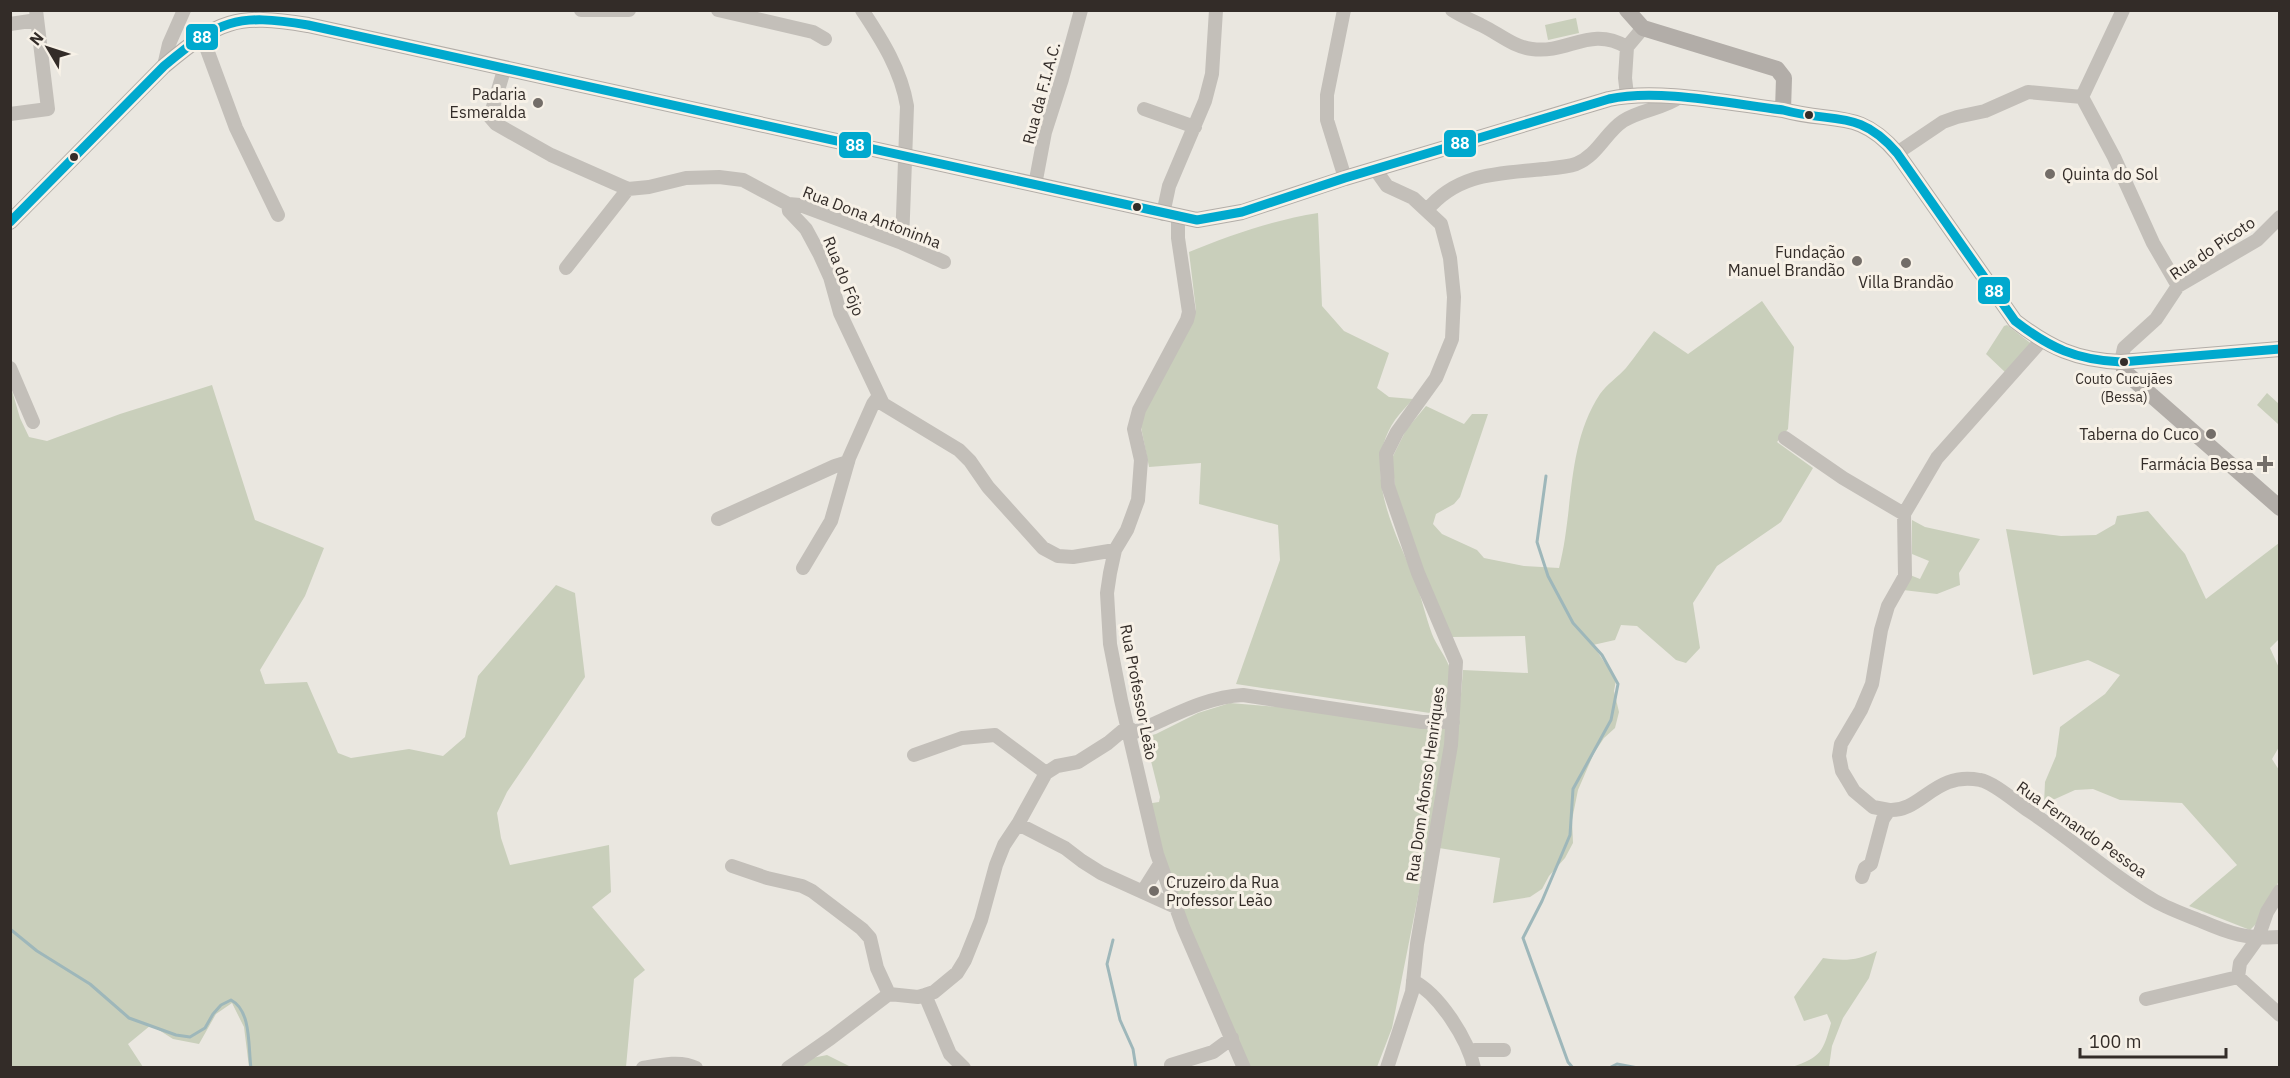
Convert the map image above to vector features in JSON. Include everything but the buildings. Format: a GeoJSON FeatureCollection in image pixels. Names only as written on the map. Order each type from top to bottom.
{"type":"FeatureCollection","features":[{"type":"Feature","properties":{"kind":"main road"},"geometry":{"type":"LineString","coordinates":[[1628,10],[1642,28],[1733,57],[1772,66],[1784,78],[1783,110]]}},
{"type":"Feature","properties":{"kind":"main road"},"geometry":{"type":"LineString","coordinates":[[10,222],[164,66],[217,27],[248,19],[274,20],[317,27],[504,70],[1197,220],[1217,218],[1627,95],[1678,98],[1783,110],[1846,119],[1868,126],[1885,138],[1898,153],[2014,321],[2041,341],[2064,351],[2097,361],[2121,362],[2280,349]]}},
{"type":"Feature","properties":{"kind":"main road"},"geometry":{"type":"LineString","coordinates":[[2121,362],[2126,373],[2280,508]]}},
{"type":"Feature","properties":{"kind":"street"},"geometry":{"type":"LineString","coordinates":[[164,66],[169,44],[184,10]]}},
{"type":"Feature","properties":{"kind":"street"},"geometry":{"type":"LineString","coordinates":[[581,10],[628,10]]}},
{"type":"Feature","properties":{"kind":"street"},"geometry":{"type":"LineString","coordinates":[[718,10],[813,32],[825,39]]}},
{"type":"Feature","properties":{"kind":"street"},"geometry":{"type":"LineString","coordinates":[[862,10],[892,58],[904,90],[907,106],[902,243]]}},
{"type":"Feature","properties":{"kind":"street","name":"Rua da F.I.A.C."},"geometry":{"type":"LineString","coordinates":[[1035,185],[1045,132],[1081,10]]}},
{"type":"Feature","properties":{"kind":"street","name":"Rua Professor Leão"},"geometry":{"type":"LineString","coordinates":[[1216,10],[1212,74],[1205,101],[1169,186],[1171,215],[1178,238],[1189,312],[1187,320],[1139,410],[1134,429],[1141,460],[1138,500],[1127,530],[1115,550],[1107,593],[1110,644],[1127,727],[1160,864],[1245,1068]]}},
{"type":"Feature","properties":{"kind":"street"},"geometry":{"type":"LineString","coordinates":[[1344,10],[1327,95],[1327,120],[1345,178]]}},
{"type":"Feature","properties":{"kind":"street"},"geometry":{"type":"LineString","coordinates":[[1452,10],[1514,44],[1532,49],[1545,49],[1586,39],[1604,38],[1618,42],[1627,48]]}},
{"type":"Feature","properties":{"kind":"street"},"geometry":{"type":"LineString","coordinates":[[2082,97],[2123,10]]}},
{"type":"Feature","properties":{"kind":"street"},"geometry":{"type":"LineString","coordinates":[[10,24],[37,15],[48,109],[10,114]]}},
{"type":"Feature","properties":{"kind":"street"},"geometry":{"type":"LineString","coordinates":[[1627,95],[1625,78],[1627,48],[1642,28]]}},
{"type":"Feature","properties":{"kind":"street"},"geometry":{"type":"LineString","coordinates":[[202,36],[239,136],[278,214]]}},
{"type":"Feature","properties":{"kind":"street"},"geometry":{"type":"LineString","coordinates":[[504,70],[490,117],[496,124],[551,155],[628,189],[566,268]]}},
{"type":"Feature","properties":{"kind":"street"},"geometry":{"type":"LineString","coordinates":[[1898,153],[1943,122],[1985,111],[2028,92],[2082,97]]}},
{"type":"Feature","properties":{"kind":"street"},"geometry":{"type":"LineString","coordinates":[[2082,97],[2114,157],[2153,243],[2178,286]]}},
{"type":"Feature","properties":{"kind":"street"},"geometry":{"type":"LineString","coordinates":[[1427,210],[1447,190],[1470,179],[1575,164],[1599,149],[1621,123],[1634,115],[1672,103],[1678,98]]}},
{"type":"Feature","properties":{"kind":"street"},"geometry":{"type":"LineString","coordinates":[[1144,110],[1195,127]]}},
{"type":"Feature","properties":{"kind":"street","name":"Rua Dom Afonso Henriques"},"geometry":{"type":"LineString","coordinates":[[1375,169],[1387,186],[1413,198],[1441,224],[1450,258],[1454,297],[1452,339],[1436,378],[1397,432],[1386,454],[1388,486],[1418,573],[1456,662],[1453,722],[1443,795],[1417,944],[1413,992],[1387,1068]]}},
{"type":"Feature","properties":{"kind":"street","name":"Rua do Fôjo"},"geometry":{"type":"LineString","coordinates":[[628,189],[649,187],[686,178],[719,177],[743,180],[788,204],[789,211],[806,229],[820,255],[830,277],[840,313],[884,404],[959,450],[970,461],[988,487],[1043,548],[1058,556],[1073,557],[1115,550]]}},
{"type":"Feature","properties":{"kind":"street","name":"Rua Dona Antoninha"},"geometry":{"type":"LineString","coordinates":[[788,204],[800,205],[902,243],[944,262]]}},
{"type":"Feature","properties":{"kind":"street","name":"Rua do Picoto"},"geometry":{"type":"LineString","coordinates":[[2121,362],[2124,348],[2156,318],[2178,286],[2257,240],[2280,218]]}},
{"type":"Feature","properties":{"kind":"street"},"geometry":{"type":"LineString","coordinates":[[1862,877],[1865,868],[1871,864],[1883,819],[1888,810],[1872,807],[1854,791],[1842,771],[1839,756],[1841,744],[1861,710],[1872,684],[1881,630],[1888,606],[1905,576],[1904,514],[1937,458],[2041,341]]}},
{"type":"Feature","properties":{"kind":"street"},"geometry":{"type":"LineString","coordinates":[[10,368],[33,422]]}},
{"type":"Feature","properties":{"kind":"street"},"geometry":{"type":"LineString","coordinates":[[803,568],[831,521],[848,462],[873,404],[879,396]]}},
{"type":"Feature","properties":{"kind":"street"},"geometry":{"type":"LineString","coordinates":[[1785,438],[1843,478],[1904,514]]}},
{"type":"Feature","properties":{"kind":"street"},"geometry":{"type":"LineString","coordinates":[[718,519],[848,462]]}},
{"type":"Feature","properties":{"kind":"street"},"geometry":{"type":"LineString","coordinates":[[788,1068],[889,994],[918,997],[934,992],[957,973],[965,960],[987,903],[996,865],[1004,845],[1046,773],[1057,766],[1078,762],[1108,743],[1127,727],[1135,732],[1199,704],[1223,696],[1243,695],[1422,722],[1453,722]]}},
{"type":"Feature","properties":{"kind":"street"},"geometry":{"type":"LineString","coordinates":[[914,755],[962,738],[995,735],[1046,773]]}},
{"type":"Feature","properties":{"kind":"street","name":"Rua Fernando Pessoa"},"geometry":{"type":"LineString","coordinates":[[1888,810],[1900,811],[1933,788],[1950,781],[1982,780],[2156,902],[2235,936],[2280,937]]}},
{"type":"Feature","properties":{"kind":"street"},"geometry":{"type":"LineString","coordinates":[[1018,824],[1065,848],[1101,873],[1176,907]]}},
{"type":"Feature","properties":{"kind":"street"},"geometry":{"type":"LineString","coordinates":[[1143,891],[1160,864]]}},
{"type":"Feature","properties":{"kind":"street"},"geometry":{"type":"LineString","coordinates":[[732,866],[767,878],[802,886],[862,929],[870,938],[877,968],[889,994]]}},
{"type":"Feature","properties":{"kind":"street"},"geometry":{"type":"LineString","coordinates":[[2238,977],[2240,963],[2258,938],[2267,912],[2280,891]]}},
{"type":"Feature","properties":{"kind":"street"},"geometry":{"type":"LineString","coordinates":[[2146,999],[2238,977]]}},
{"type":"Feature","properties":{"kind":"street"},"geometry":{"type":"LineString","coordinates":[[2238,977],[2280,1015]]}},
{"type":"Feature","properties":{"kind":"street"},"geometry":{"type":"LineString","coordinates":[[1413,981],[1429,990],[1445,1011],[1469,1052],[1474,1068]]}},
{"type":"Feature","properties":{"kind":"street"},"geometry":{"type":"LineString","coordinates":[[924,995],[950,1054],[964,1068]]}},
{"type":"Feature","properties":{"kind":"street"},"geometry":{"type":"LineString","coordinates":[[1171,1065],[1213,1052],[1232,1038]]}},
{"type":"Feature","properties":{"kind":"street"},"geometry":{"type":"LineString","coordinates":[[1469,1052],[1504,1050]]}},
{"type":"Feature","properties":{"kind":"street"},"geometry":{"type":"LineString","coordinates":[[643,1068],[673,1064],[693,1065],[696,1068]]}},
{"type":"Feature","properties":{"kind":"green space"},"geometry":{"type":"Polygon","coordinates":[[[1576,18],[1579,33],[1548,40],[1545,25],[1576,18]]]}},
{"type":"Feature","properties":{"kind":"green space"},"geometry":{"type":"Polygon","coordinates":[[[1318,213],[1322,306],[1344,331],[1389,353],[1377,388],[1389,397],[1413,399],[1395,420],[1385,439],[1381,459],[1381,479],[1390,520],[1414,577],[1432,634],[1449,666],[1451,684],[1443,715],[1236,684],[1280,560],[1278,525],[1199,504],[1201,463],[1149,467],[1140,422],[1196,310],[1189,252],[1252,229],[1318,213]]]}},
{"type":"Feature","properties":{"kind":"green space"},"geometry":{"type":"Polygon","coordinates":[[[1762,301],[1794,347],[1788,429],[1777,442],[1813,468],[1781,522],[1717,566],[1693,603],[1700,648],[1686,663],[1676,660],[1637,626],[1621,625],[1615,640],[1593,645],[1616,680],[1614,691],[1619,712],[1615,728],[1604,738],[1594,753],[1578,790],[1572,820],[1573,843],[1542,889],[1530,897],[1493,903],[1500,858],[1439,848],[1463,670],[1528,673],[1525,636],[1452,637],[1438,610],[1396,496],[1392,458],[1406,430],[1426,406],[1464,424],[1472,414],[1488,414],[1460,497],[1454,504],[1436,514],[1433,524],[1442,534],[1477,550],[1484,558],[1524,566],[1559,568],[1576,456],[1589,414],[1600,394],[1626,368],[1654,331],[1688,354],[1762,301]]]}},
{"type":"Feature","properties":{"kind":"green space"},"geometry":{"type":"Polygon","coordinates":[[[2007,325],[2033,345],[2006,373],[1986,354],[2004,326],[2007,325]]]}},
{"type":"Feature","properties":{"kind":"green space"},"geometry":{"type":"Polygon","coordinates":[[[212,385],[255,520],[324,548],[305,596],[260,670],[265,684],[307,682],[338,753],[351,758],[409,749],[443,756],[465,737],[478,676],[556,585],[575,593],[585,677],[507,792],[497,813],[501,838],[510,865],[609,845],[611,892],[592,907],[645,970],[634,979],[626,1067],[249,1067],[244,1027],[232,1003],[216,1014],[199,1044],[173,1039],[151,1025],[128,1044],[143,1067],[11,1067],[11,387],[20,418],[29,437],[47,441],[120,414],[212,385]]]}},
{"type":"Feature","properties":{"kind":"green space"},"geometry":{"type":"Polygon","coordinates":[[[2267,393],[2279,404],[2278,424],[2257,405],[2267,393]]]}},
{"type":"Feature","properties":{"kind":"green space"},"geometry":{"type":"Polygon","coordinates":[[[2148,511],[2185,554],[2206,599],[2279,543],[2279,639],[2270,648],[2280,670],[2279,747],[2272,759],[2279,770],[2279,881],[2256,924],[2250,930],[2189,906],[2237,865],[2182,803],[2120,800],[2093,789],[2075,790],[2044,804],[2045,782],[2056,756],[2060,727],[2105,694],[2120,675],[2088,660],[2033,675],[2006,529],[2061,536],[2096,535],[2115,524],[2117,516],[2148,511]]]}},
{"type":"Feature","properties":{"kind":"green space"},"geometry":{"type":"Polygon","coordinates":[[[1912,520],[1925,527],[1980,539],[1959,573],[1960,585],[1937,594],[1903,590],[1910,575],[1920,579],[1929,561],[1912,554],[1912,520]]]}},
{"type":"Feature","properties":{"kind":"green space"},"geometry":{"type":"Polygon","coordinates":[[[1230,703],[1325,711],[1448,728],[1434,816],[1392,1028],[1377,1067],[1250,1067],[1203,966],[1146,804],[1159,802],[1160,797],[1145,737],[1156,734],[1198,713],[1230,703]]]}},
{"type":"Feature","properties":{"kind":"green space"},"geometry":{"type":"Polygon","coordinates":[[[1877,951],[1869,978],[1843,1018],[1832,1046],[1829,1067],[1792,1067],[1809,1060],[1819,1052],[1826,1041],[1831,1023],[1827,1014],[1804,1021],[1794,997],[1823,958],[1850,959],[1877,951]]]}},
{"type":"Feature","properties":{"kind":"green space"},"geometry":{"type":"Polygon","coordinates":[[[827,1055],[851,1067],[798,1068],[812,1058],[827,1055]]]}},
{"type":"Feature","properties":{"kind":"waterway"},"geometry":{"type":"LineString","coordinates":[[1546,476],[1537,542],[1548,576],[1573,623],[1602,655],[1618,684],[1611,720],[1573,789],[1570,835],[1542,901],[1523,938],[1568,1062],[1573,1068]]}},
{"type":"Feature","properties":{"kind":"waterway"},"geometry":{"type":"LineString","coordinates":[[10,929],[37,951],[90,984],[129,1018],[176,1035],[190,1037],[205,1028],[221,1005],[231,1000],[238,1005],[246,1021],[251,1068]]}},
{"type":"Feature","properties":{"kind":"waterway"},"geometry":{"type":"LineString","coordinates":[[1113,940],[1107,964],[1120,1020],[1133,1049],[1136,1068]]}},
{"type":"Feature","properties":{"kind":"waterway"},"geometry":{"type":"LineString","coordinates":[[1609,1068],[1617,1064],[1638,1068]]}},
{"type":"Feature","properties":{"kind":"transit line","name":"88"},"geometry":{"type":"LineString","coordinates":[[10,222],[164,66],[200,38],[230,24],[245,21],[283,21],[308,25],[1197,220],[1242,212],[1345,178],[1609,99],[1628,96],[1672,96],[1844,120],[1870,129],[1897,153],[2015,321],[2040,339],[2064,351],[2090,359],[2121,362],[2280,349]]}},
{"type":"Feature","properties":{"kind":"place","name":"Padaria Esmeralda"},"geometry":{"type":"Point","coordinates":[538,103]}},
{"type":"Feature","properties":{"kind":"place","name":"Quinta do Sol"},"geometry":{"type":"Point","coordinates":[2050,174]}},
{"type":"Feature","properties":{"kind":"place","name":"Fundação Manuel Brandão"},"geometry":{"type":"Point","coordinates":[1857,261]}},
{"type":"Feature","properties":{"kind":"place","name":"Villa Brandão"},"geometry":{"type":"Point","coordinates":[1906,263]}},
{"type":"Feature","properties":{"kind":"place","name":"Couto Cucujães (Bessa)"},"geometry":{"type":"Point","coordinates":[2124,362]}},
{"type":"Feature","properties":{"kind":"place","name":"Taberna do Cuco"},"geometry":{"type":"Point","coordinates":[2211,434]}},
{"type":"Feature","properties":{"kind":"place","name":"Farmácia Bessa"},"geometry":{"type":"Point","coordinates":[2265,464]}},
{"type":"Feature","properties":{"kind":"place","name":"Cruzeiro da Rua Professor Leão"},"geometry":{"type":"Point","coordinates":[1154,891]}}]}
